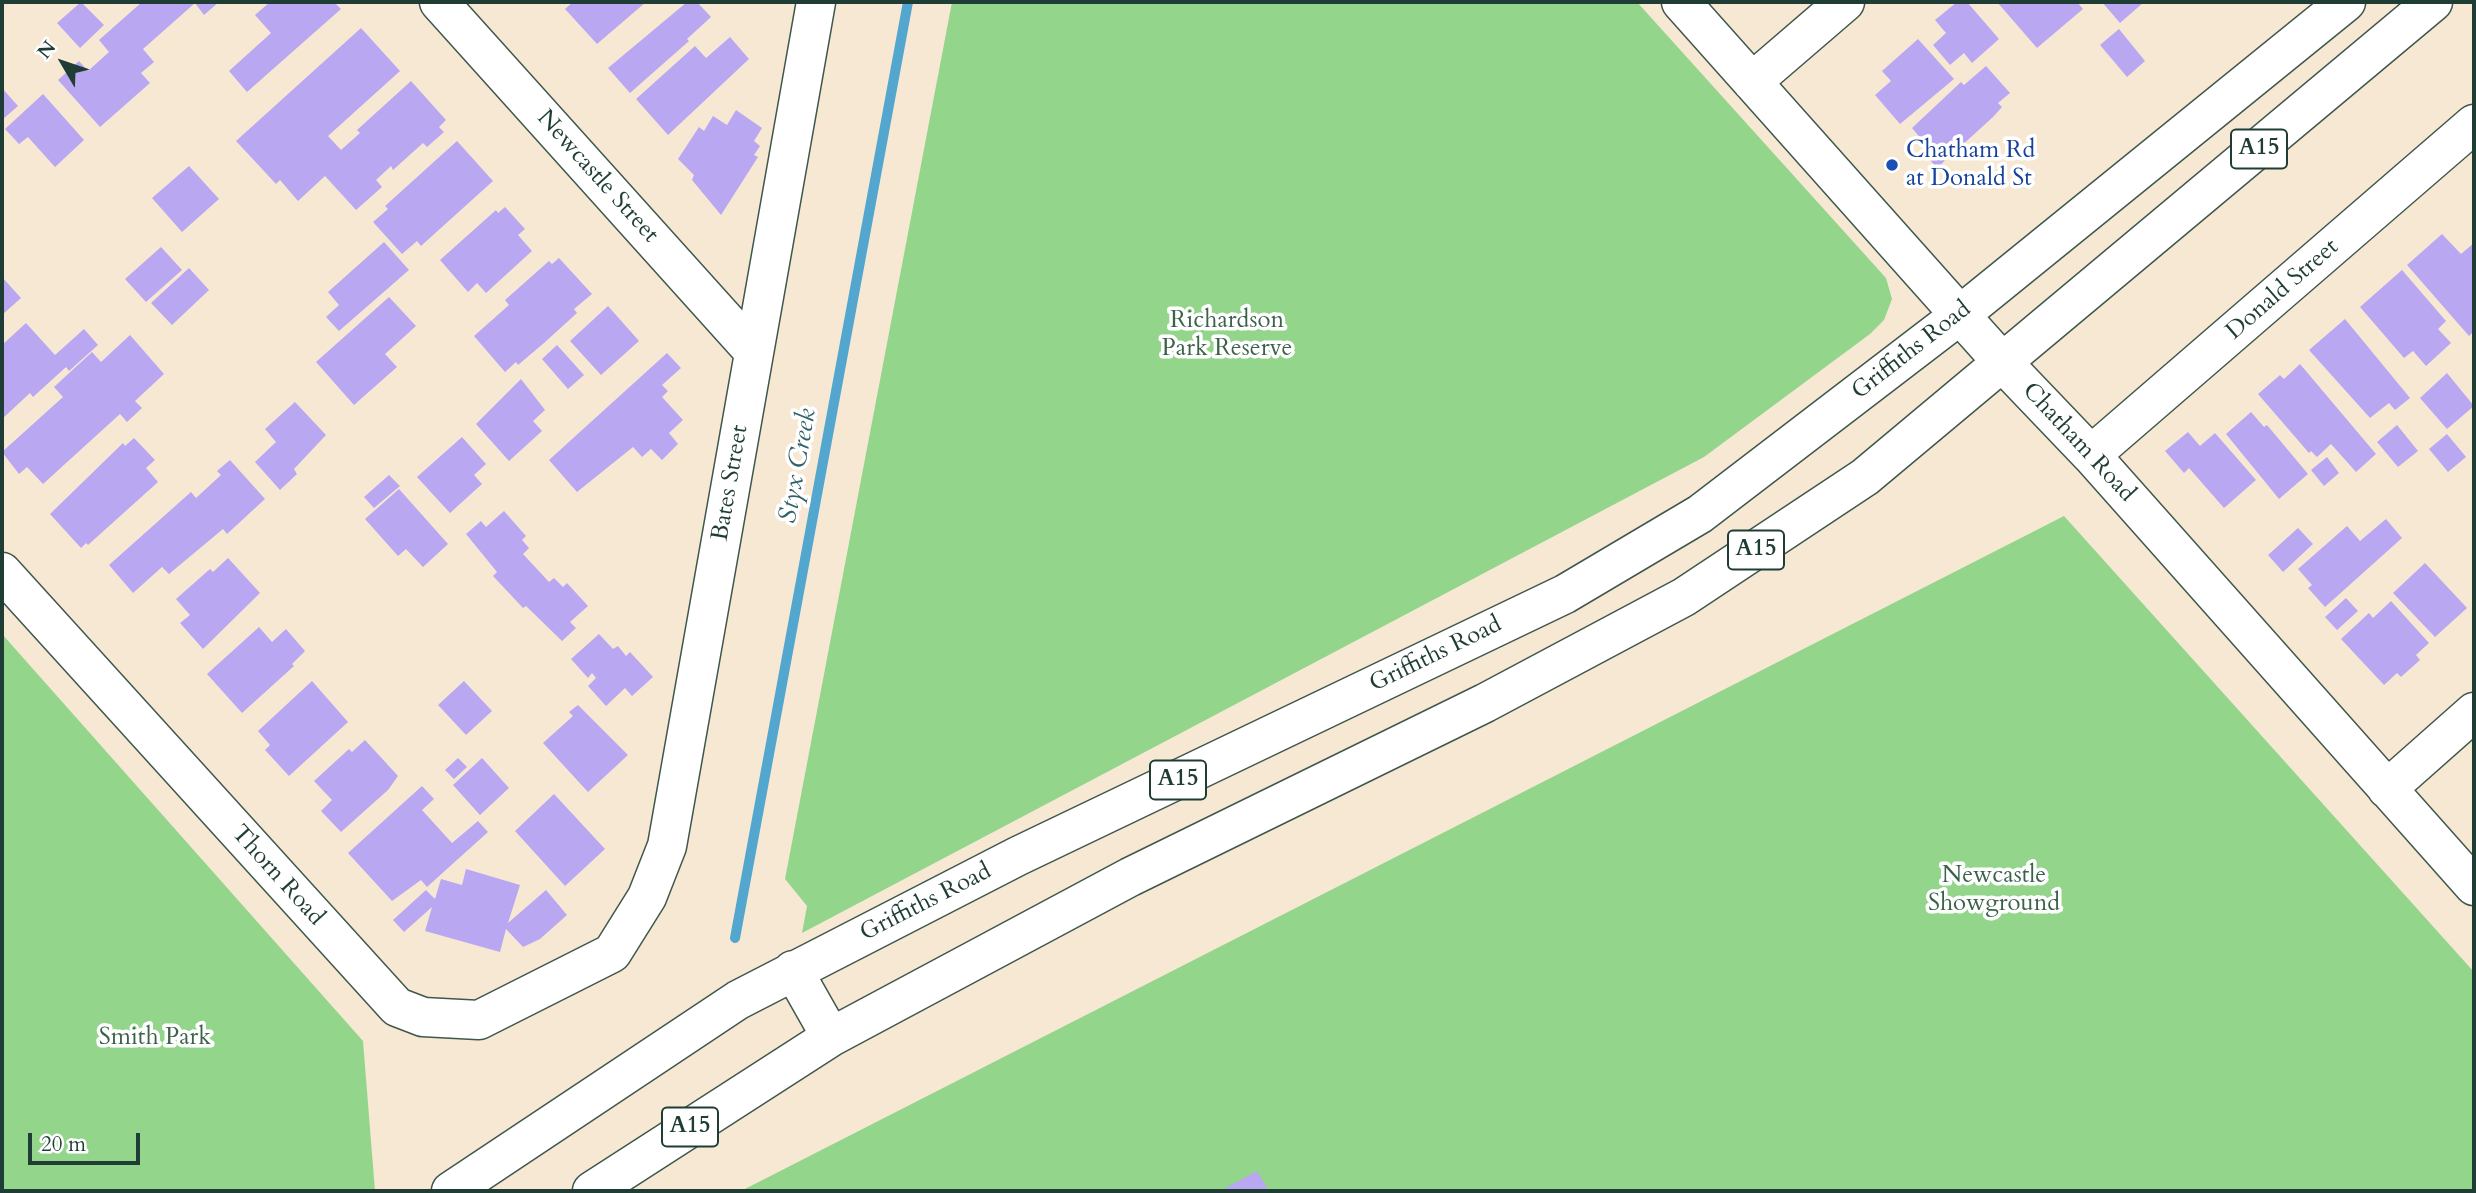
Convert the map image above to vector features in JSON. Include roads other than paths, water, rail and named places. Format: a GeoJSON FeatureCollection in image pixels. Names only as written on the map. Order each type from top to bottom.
{"type":"FeatureCollection","features":[{"type":"Feature","properties":{"kind":"main road","name":"Newcastle Street"},"geometry":{"type":"LineString","coordinates":[[439,2],[754,352]]}},
{"type":"Feature","properties":{"kind":"main road","name":"Bates Street"},"geometry":{"type":"LineString","coordinates":[[612,953],[647,897],[667,846],[816,2]]}},
{"type":"Feature","properties":{"kind":"main road","name":"Chatham Road"},"geometry":{"type":"LineString","coordinates":[[1681,2],[2004,364],[2091,455],[2474,886]]}},
{"type":"Feature","properties":{"kind":"main road"},"geometry":{"type":"LineString","coordinates":[[1752,82],[1845,2]]}},
{"type":"Feature","properties":{"kind":"main road","name":"Griffiths Road"},"geometry":{"type":"LineString","coordinates":[[451,1191],[738,1000],[793,970],[1018,856],[1565,594],[1700,514],[1960,315],[2346,2]]}},
{"type":"Feature","properties":{"kind":"main road","name":"A15"},"geometry":{"type":"LineString","coordinates":[[596,1189],[831,1037],[1130,877],[1485,703],[1684,597],[1865,477],[2004,364],[2433,2]]}},
{"type":"Feature","properties":{"kind":"main road","name":"Donald Street"},"geometry":{"type":"LineString","coordinates":[[2091,455],[2474,124]]}},
{"type":"Feature","properties":{"kind":"main road","name":"Thorn Road"},"geometry":{"type":"LineString","coordinates":[[2,572],[397,1007],[423,1017],[479,1020],[612,953]]}},
{"type":"Feature","properties":{"kind":"main road"},"geometry":{"type":"LineString","coordinates":[[2386,789],[2474,712]]}},
{"type":"Feature","properties":{"kind":"main road"},"geometry":{"type":"LineString","coordinates":[[793,970],[831,1037]]}},
{"type":"Feature","properties":{"kind":"waterway","name":"Styx Creek"},"geometry":{"type":"LineString","coordinates":[[735,938],[908,2]]}},
{"type":"Feature","properties":{"kind":"place","name":"Chatham Rd at Donald St"},"geometry":{"type":"Point","coordinates":[1892,165]}},
{"type":"Feature","properties":{"kind":"park label","name":"Richardson Park Reserve"},"geometry":{"type":"Point","coordinates":[1227,335]}},
{"type":"Feature","properties":{"kind":"park label","name":"Newcastle Showground"},"geometry":{"type":"Point","coordinates":[1994,890]}},
{"type":"Feature","properties":{"kind":"park label","name":"Smith Park"},"geometry":{"type":"Point","coordinates":[155,1038]}}]}
